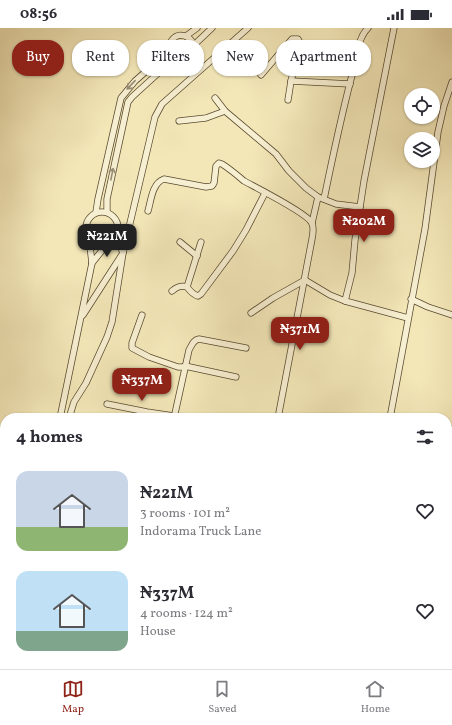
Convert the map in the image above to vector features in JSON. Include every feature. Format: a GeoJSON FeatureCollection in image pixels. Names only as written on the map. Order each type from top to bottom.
{"type":"FeatureCollection","features":[{"type":"Feature","properties":{"kind":"street"},"geometry":{"type":"LineString","coordinates":[[186,36],[197,28]]}},
{"type":"Feature","properties":{"kind":"street"},"geometry":{"type":"LineString","coordinates":[[199,40],[212,28]]}},
{"type":"Feature","properties":{"kind":"street"},"geometry":{"type":"LineString","coordinates":[[71,413],[74,402],[86,383],[107,338],[112,322],[123,253],[155,117],[162,104],[248,28]]}},
{"type":"Feature","properties":{"kind":"street"},"geometry":{"type":"LineString","coordinates":[[279,413],[305,280],[312,239],[312,223],[321,198],[361,39],[368,28]]}},
{"type":"Feature","properties":{"kind":"street"},"geometry":{"type":"LineString","coordinates":[[345,301],[352,273],[364,181],[394,28]]}},
{"type":"Feature","properties":{"kind":"street"},"geometry":{"type":"LineString","coordinates":[[173,40],[179,35],[186,36],[192,40]]}},
{"type":"Feature","properties":{"kind":"street"},"geometry":{"type":"LineString","coordinates":[[268,67],[292,39],[300,41],[288,100]]}},
{"type":"Feature","properties":{"kind":"street"},"geometry":{"type":"LineString","coordinates":[[96,212],[118,107],[121,98],[141,76]]}},
{"type":"Feature","properties":{"kind":"street"},"geometry":{"type":"LineString","coordinates":[[107,212],[109,192],[128,102],[155,76]]}},
{"type":"Feature","properties":{"kind":"street"},"geometry":{"type":"LineString","coordinates":[[291,81],[350,84]]}},
{"type":"Feature","properties":{"kind":"street"},"geometry":{"type":"LineString","coordinates":[[391,413],[425,229],[438,132],[444,106],[452,82]]}},
{"type":"Feature","properties":{"kind":"street"},"geometry":{"type":"LineString","coordinates":[[215,98],[226,111],[276,154],[289,171],[306,188],[321,198],[336,204],[360,207]]}},
{"type":"Feature","properties":{"kind":"street"},"geometry":{"type":"LineString","coordinates":[[179,121],[206,118],[226,111]]}},
{"type":"Feature","properties":{"kind":"street"},"geometry":{"type":"LineString","coordinates":[[148,212],[154,189],[160,180],[206,187],[212,186],[214,183],[214,172],[219,163],[243,180],[308,218],[312,223]]}},
{"type":"Feature","properties":{"kind":"street"},"geometry":{"type":"LineString","coordinates":[[172,291],[177,287],[183,286],[187,287],[198,296],[201,294],[246,230],[265,193]]}},
{"type":"Feature","properties":{"kind":"street"},"geometry":{"type":"LineString","coordinates":[[61,413],[92,263],[86,222],[90,216],[96,212],[100,211],[112,214],[118,227],[116,236],[113,240],[103,244],[98,244],[89,238]]}},
{"type":"Feature","properties":{"kind":"street"},"geometry":{"type":"LineString","coordinates":[[116,236],[123,253]]}},
{"type":"Feature","properties":{"kind":"street"},"geometry":{"type":"LineString","coordinates":[[92,263],[109,242]]}},
{"type":"Feature","properties":{"kind":"street"},"geometry":{"type":"LineString","coordinates":[[180,242],[197,256]]}},
{"type":"Feature","properties":{"kind":"street"},"geometry":{"type":"LineString","coordinates":[[187,287],[201,242]]}},
{"type":"Feature","properties":{"kind":"street"},"geometry":{"type":"LineString","coordinates":[[81,318],[123,253]]}},
{"type":"Feature","properties":{"kind":"street"},"geometry":{"type":"LineString","coordinates":[[305,280],[330,295],[345,301],[408,318]]}},
{"type":"Feature","properties":{"kind":"street"},"geometry":{"type":"LineString","coordinates":[[251,313],[273,298],[305,280]]}},
{"type":"Feature","properties":{"kind":"street"},"geometry":{"type":"LineString","coordinates":[[411,299],[428,307],[452,314]]}},
{"type":"Feature","properties":{"kind":"street"},"geometry":{"type":"LineString","coordinates":[[142,316],[132,343],[132,348],[149,357],[178,367],[182,368],[186,366],[236,377]]}},
{"type":"Feature","properties":{"kind":"street"},"geometry":{"type":"LineString","coordinates":[[175,413],[189,350],[196,340],[200,339],[246,348]]}},
{"type":"Feature","properties":{"kind":"street"},"geometry":{"type":"LineString","coordinates":[[107,404],[152,413]]}}]}
